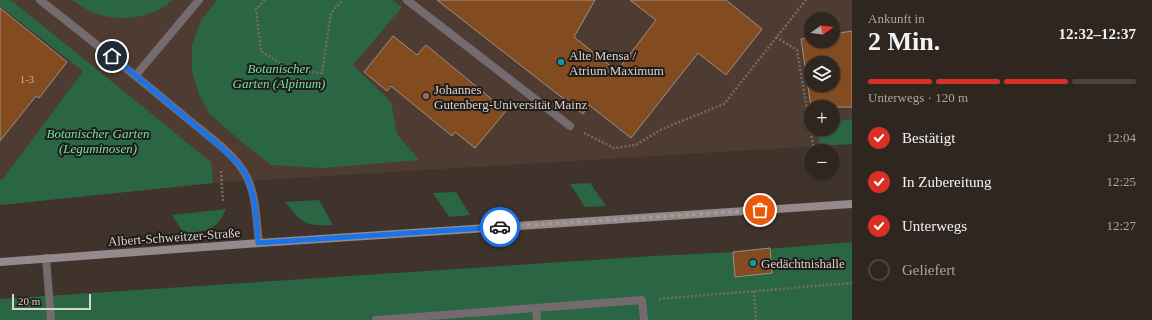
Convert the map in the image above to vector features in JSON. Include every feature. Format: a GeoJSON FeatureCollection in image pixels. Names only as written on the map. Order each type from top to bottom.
{"type":"FeatureCollection","features":[{"type":"Feature","properties":{"kind":"street"},"geometry":{"type":"LineString","coordinates":[[40,0],[136,75],[222,148],[245,172],[254,197],[258,243]]}},
{"type":"Feature","properties":{"kind":"street"},"geometry":{"type":"LineString","coordinates":[[136,75],[199,0]]}},
{"type":"Feature","properties":{"kind":"street"},"geometry":{"type":"LineString","coordinates":[[407,0],[570,126]]}},
{"type":"Feature","properties":{"kind":"street","name":"Albert-Schweitzer-Straße"},"geometry":{"type":"LineString","coordinates":[[0,262],[258,243],[852,204]]}},
{"type":"Feature","properties":{"kind":"street"},"geometry":{"type":"LineString","coordinates":[[46,258],[51,320]]}},
{"type":"Feature","properties":{"kind":"street"},"geometry":{"type":"LineString","coordinates":[[376,320],[642,300],[644,320]]}},
{"type":"Feature","properties":{"kind":"street"},"geometry":{"type":"LineString","coordinates":[[536,308],[537,320]]}},
{"type":"Feature","properties":{"kind":"path"},"geometry":{"type":"LineString","coordinates":[[265,0],[256,9],[261,51],[292,70],[322,73],[331,13],[343,0]]}},
{"type":"Feature","properties":{"kind":"path"},"geometry":{"type":"LineString","coordinates":[[570,126],[614,148],[636,145],[662,129],[724,104],[806,0]]}},
{"type":"Feature","properties":{"kind":"path"},"geometry":{"type":"LineString","coordinates":[[776,37],[797,50],[813,144]]}},
{"type":"Feature","properties":{"kind":"path"},"geometry":{"type":"LineString","coordinates":[[222,148],[221,177],[223,202]]}},
{"type":"Feature","properties":{"kind":"path"},"geometry":{"type":"LineString","coordinates":[[667,298],[852,283]]}},
{"type":"Feature","properties":{"kind":"path"},"geometry":{"type":"LineString","coordinates":[[754,291],[756,320]]}},
{"type":"Feature","properties":{"kind":"shaded area","name":"Johannes Gutenberg-Universität Mainz"},"geometry":{"type":"Polygon","coordinates":[[[0,0],[852,0],[852,144],[804,144],[804,147],[213,183],[0,205],[0,0]]]}},
{"type":"Feature","properties":{"kind":"green space","name":"Botanischer Garten (Leguminosen)"},"geometry":{"type":"Polygon","coordinates":[[[0,0],[11,0],[211,162],[213,183],[0,205],[0,180],[3,179],[83,71],[0,6],[0,0]]]}},
{"type":"Feature","properties":{"kind":"green space"},"geometry":{"type":"Polygon","coordinates":[[[72,0],[173,0],[156,11],[147,14],[137,17],[117,18],[97,14],[87,10],[72,0]]]}},
{"type":"Feature","properties":{"kind":"green space","name":"Botanischer Garten (Alpinum)"},"geometry":{"type":"Polygon","coordinates":[[[217,0],[392,0],[402,7],[353,65],[391,102],[397,134],[419,160],[322,168],[271,165],[209,113],[199,94],[192,72],[192,46],[201,20],[217,0]]]}},
{"type":"Feature","properties":{"kind":"green space"},"geometry":{"type":"Polygon","coordinates":[[[852,119],[852,144],[820,144],[818,136],[840,136],[840,121],[852,119]]]}},
{"type":"Feature","properties":{"kind":"green space"},"geometry":{"type":"Polygon","coordinates":[[[590,183],[606,206],[585,207],[570,184],[590,183]]]}},
{"type":"Feature","properties":{"kind":"green space"},"geometry":{"type":"Polygon","coordinates":[[[456,192],[470,215],[449,217],[433,193],[456,192]]]}},
{"type":"Feature","properties":{"kind":"green space"},"geometry":{"type":"Polygon","coordinates":[[[319,200],[333,225],[316,225],[305,222],[296,215],[285,202],[319,200]]]}},
{"type":"Feature","properties":{"kind":"green space"},"geometry":{"type":"Polygon","coordinates":[[[226,209],[222,217],[214,226],[210,229],[198,232],[184,233],[172,215],[226,209]]]}},
{"type":"Feature","properties":{"kind":"green space"},"geometry":{"type":"Polygon","coordinates":[[[852,242],[852,320],[0,320],[0,299],[733,252],[852,242]]]}},
{"type":"Feature","properties":{"kind":"building","name":"Alte Mensa / Atrium Maximum"},"geometry":{"type":"Polygon","coordinates":[[[437,0],[595,0],[574,37],[617,71],[656,20],[630,0],[726,0],[762,29],[726,75],[698,53],[631,138],[589,105],[583,114],[437,0]]]}},
{"type":"Feature","properties":{"kind":"building"},"geometry":{"type":"Polygon","coordinates":[[[0,8],[67,62],[39,98],[36,96],[0,141],[0,8]]]}},
{"type":"Feature","properties":{"kind":"building"},"geometry":{"type":"Polygon","coordinates":[[[852,31],[852,107],[840,107],[840,100],[810,100],[809,92],[840,92],[840,56],[804,56],[804,59],[801,39],[804,38],[804,48],[840,48],[840,33],[852,31]]]}},
{"type":"Feature","properties":{"kind":"building"},"geometry":{"type":"Polygon","coordinates":[[[393,36],[417,55],[426,45],[506,111],[475,148],[455,132],[452,136],[391,86],[387,91],[364,72],[393,36]]]}},
{"type":"Feature","properties":{"kind":"building","name":"Gedächtnishalle"},"geometry":{"type":"Polygon","coordinates":[[[770,248],[772,273],[735,277],[733,252],[770,248]]]}},
{"type":"Feature","properties":{"kind":"way so far"},"geometry":{"type":"LineString","coordinates":[[500,227],[760,210]]}},
{"type":"Feature","properties":{"kind":"place","name":"Alte Mensa / Atrium Maximum"},"geometry":{"type":"Point","coordinates":[561,62]}},
{"type":"Feature","properties":{"kind":"place","name":"Johannes Gutenberg-Universität Mainz"},"geometry":{"type":"Point","coordinates":[426,96]}},
{"type":"Feature","properties":{"kind":"place","name":"Gedächtnishalle"},"geometry":{"type":"Point","coordinates":[753,263]}},
{"type":"Feature","properties":{"kind":"route"},"geometry":{"type":"LineString","coordinates":[[112,56],[222,148],[245,172],[254,197],[258,243],[500,227]]}}]}
